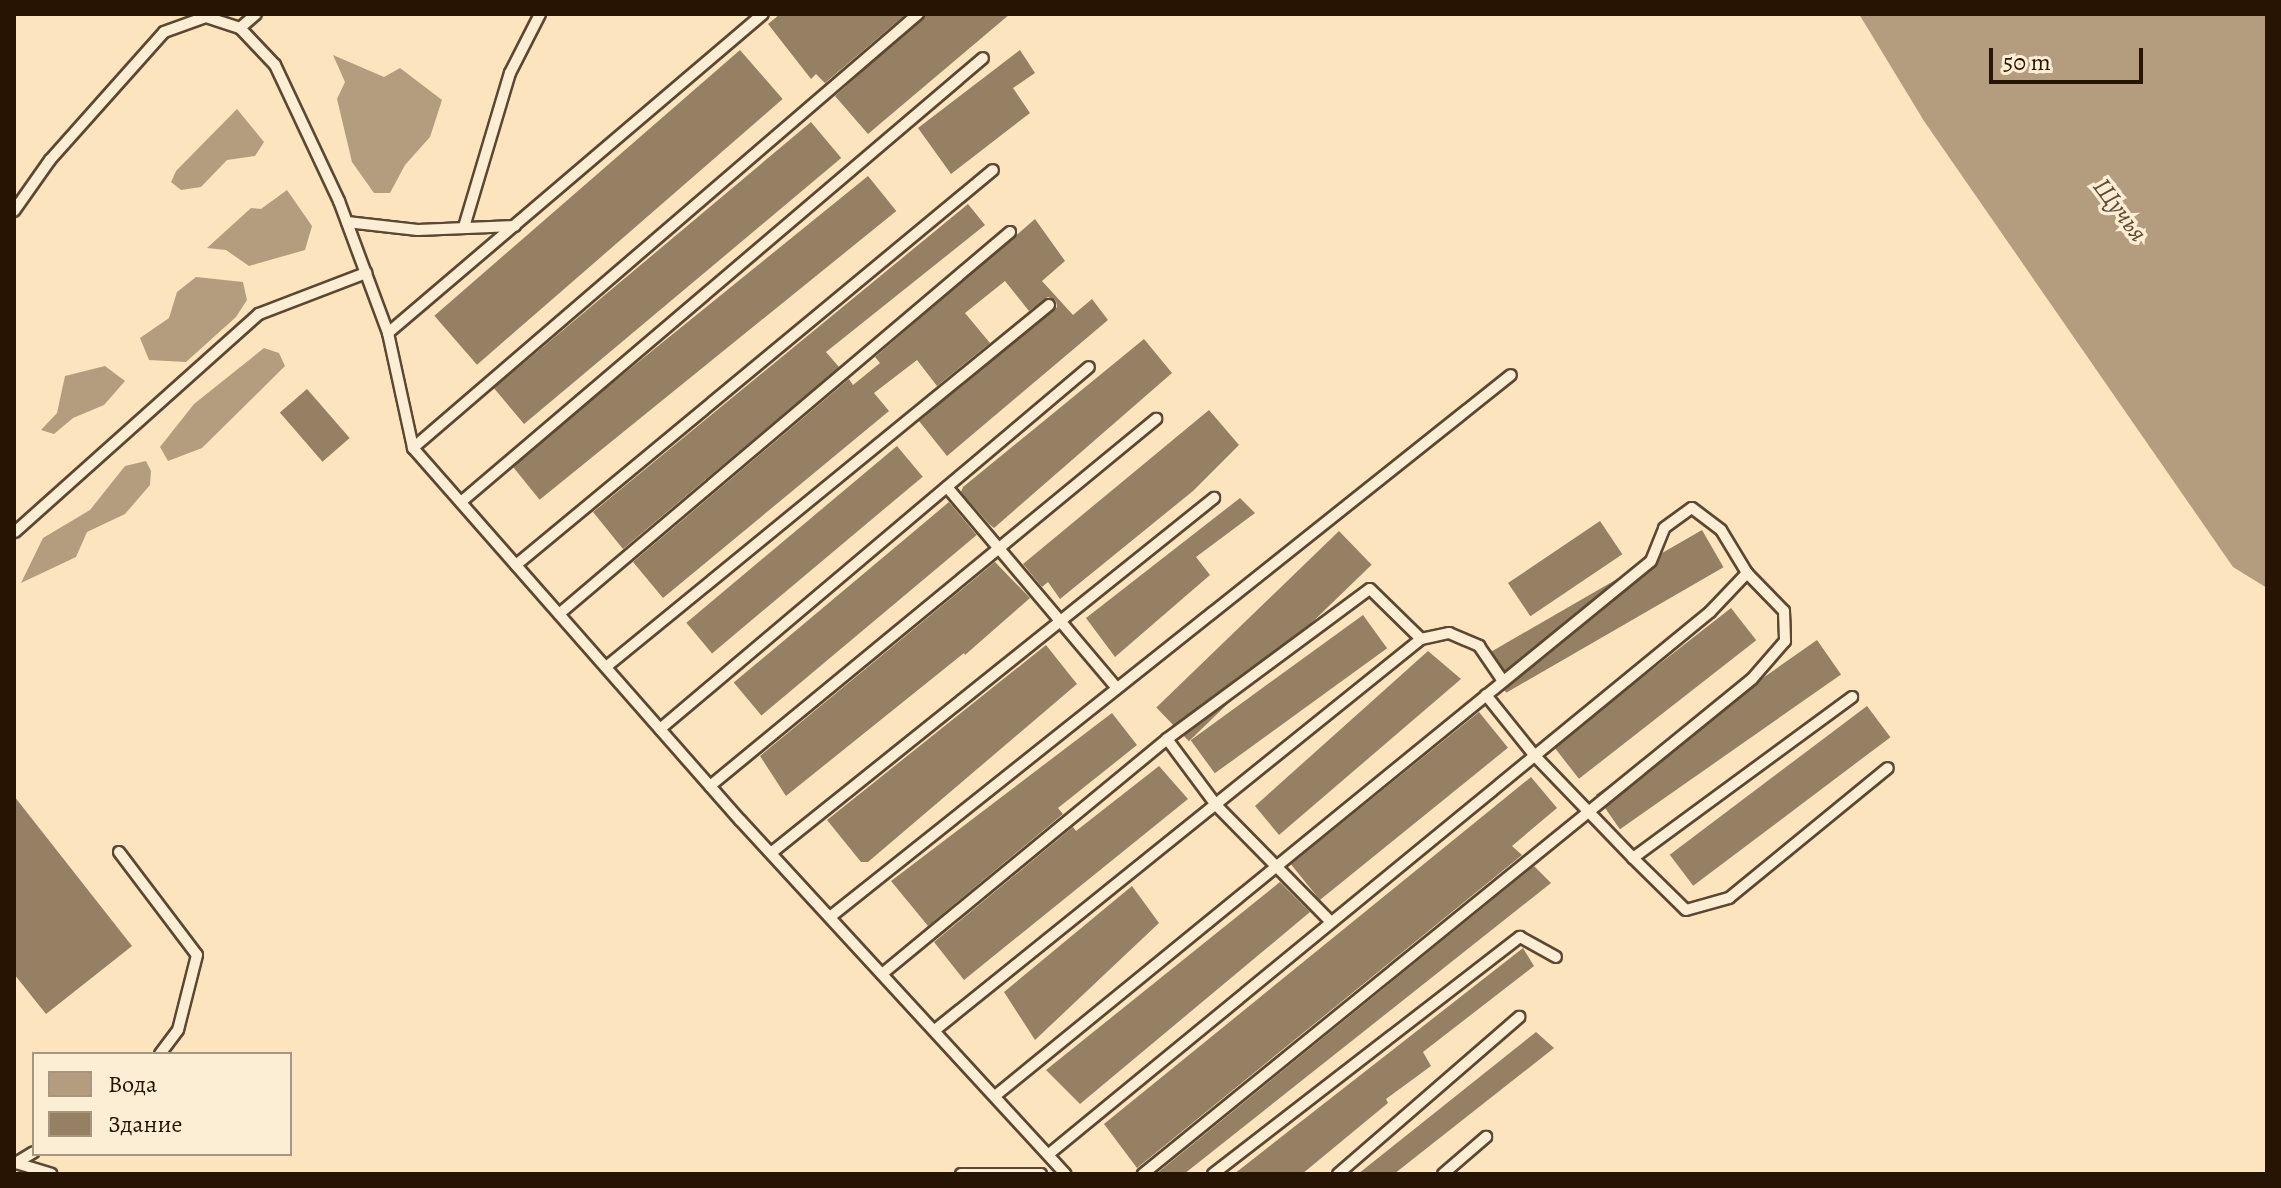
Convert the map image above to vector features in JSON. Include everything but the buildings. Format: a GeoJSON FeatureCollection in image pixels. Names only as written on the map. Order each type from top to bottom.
{"type":"FeatureCollection","features":[{"type":"Feature","properties":{"kind":"lane"},"geometry":{"type":"LineString","coordinates":[[240,28],[256,14]]}},
{"type":"Feature","properties":{"kind":"lane"},"geometry":{"type":"LineString","coordinates":[[464,227],[510,73],[540,14]]}},
{"type":"Feature","properties":{"kind":"lane"},"geometry":{"type":"LineString","coordinates":[[388,333],[763,14]]}},
{"type":"Feature","properties":{"kind":"lane"},"geometry":{"type":"LineString","coordinates":[[413,448],[918,14]]}},
{"type":"Feature","properties":{"kind":"lane"},"geometry":{"type":"LineString","coordinates":[[14,211],[50,160],[164,32],[206,17],[240,28],[275,65],[347,222],[388,333],[413,448],[710,786],[1065,1174]]}},
{"type":"Feature","properties":{"kind":"lane"},"geometry":{"type":"LineString","coordinates":[[461,502],[983,58]]}},
{"type":"Feature","properties":{"kind":"lane"},"geometry":{"type":"LineString","coordinates":[[516,565],[993,170]]}},
{"type":"Feature","properties":{"kind":"lane"},"geometry":{"type":"LineString","coordinates":[[347,222],[418,230],[515,226]]}},
{"type":"Feature","properties":{"kind":"lane"},"geometry":{"type":"LineString","coordinates":[[559,614],[1010,232]]}},
{"type":"Feature","properties":{"kind":"lane"},"geometry":{"type":"LineString","coordinates":[[15,532],[259,314],[366,273]]}},
{"type":"Feature","properties":{"kind":"lane"},"geometry":{"type":"LineString","coordinates":[[606,667],[1049,305]]}},
{"type":"Feature","properties":{"kind":"lane"},"geometry":{"type":"LineString","coordinates":[[660,729],[1089,367]]}},
{"type":"Feature","properties":{"kind":"lane"},"geometry":{"type":"LineString","coordinates":[[830,917],[1511,375]]}},
{"type":"Feature","properties":{"kind":"lane"},"geometry":{"type":"LineString","coordinates":[[710,786],[1156,419]]}},
{"type":"Feature","properties":{"kind":"lane"},"geometry":{"type":"LineString","coordinates":[[947,487],[1117,688]]}},
{"type":"Feature","properties":{"kind":"lane"},"geometry":{"type":"LineString","coordinates":[[771,853],[1214,498]]}},
{"type":"Feature","properties":{"kind":"lane"},"geometry":{"type":"LineString","coordinates":[[995,1096],[1651,561],[1664,528],[1692,508],[1721,530],[1747,573],[1784,611],[1785,641],[1752,679],[1143,1174]]}},
{"type":"Feature","properties":{"kind":"lane"},"geometry":{"type":"LineString","coordinates":[[1049,1154],[1710,612],[1747,573]]}},
{"type":"Feature","properties":{"kind":"lane"},"geometry":{"type":"LineString","coordinates":[[882,974],[1167,739],[1370,589],[1391,613],[1421,639]]}},
{"type":"Feature","properties":{"kind":"lane"},"geometry":{"type":"LineString","coordinates":[[935,1030],[1421,639],[1449,633],[1479,646],[1503,681]]}},
{"type":"Feature","properties":{"kind":"lane"},"geometry":{"type":"LineString","coordinates":[[1486,695],[1534,755],[1686,910],[1729,898],[1888,768]]}},
{"type":"Feature","properties":{"kind":"lane"},"geometry":{"type":"LineString","coordinates":[[1633,858],[1852,697]]}},
{"type":"Feature","properties":{"kind":"lane"},"geometry":{"type":"LineString","coordinates":[[1167,739],[1216,805],[1331,922]]}},
{"type":"Feature","properties":{"kind":"lane"},"geometry":{"type":"LineString","coordinates":[[119,852],[197,955],[178,1030],[162,1052]]}},
{"type":"Feature","properties":{"kind":"lane"},"geometry":{"type":"LineString","coordinates":[[1213,1174],[1520,937],[1556,957]]}},
{"type":"Feature","properties":{"kind":"lane"},"geometry":{"type":"LineString","coordinates":[[1338,1174],[1519,1017]]}},
{"type":"Feature","properties":{"kind":"lane"},"geometry":{"type":"LineString","coordinates":[[1443,1174],[1486,1137]]}},
{"type":"Feature","properties":{"kind":"lane"},"geometry":{"type":"LineString","coordinates":[[15,1164],[32,1153]]}},
{"type":"Feature","properties":{"kind":"lane"},"geometry":{"type":"LineString","coordinates":[[15,1164],[51,1174]]}},
{"type":"Feature","properties":{"kind":"lane"},"geometry":{"type":"LineString","coordinates":[[961,1174],[1041,1174]]}},
{"type":"Feature","properties":{"kind":"water","name":"Щучья"},"geometry":{"type":"Polygon","coordinates":[[[1859,14],[2267,14],[2267,588],[2233,567],[1924,121],[1859,14]]]}},
{"type":"Feature","properties":{"kind":"water"},"geometry":{"type":"Polygon","coordinates":[[[333,55],[384,77],[400,68],[442,100],[430,137],[405,165],[390,193],[374,193],[352,162],[337,99],[345,82],[333,55]]]}},
{"type":"Feature","properties":{"kind":"water"},"geometry":{"type":"Polygon","coordinates":[[[237,109],[264,142],[255,156],[227,160],[201,187],[181,190],[171,182],[176,171],[237,109]]]}},
{"type":"Feature","properties":{"kind":"water"},"geometry":{"type":"Polygon","coordinates":[[[287,190],[312,226],[305,250],[249,266],[226,250],[207,248],[251,208],[261,209],[287,190]]]}},
{"type":"Feature","properties":{"kind":"water"},"geometry":{"type":"Polygon","coordinates":[[[196,277],[243,282],[247,300],[236,317],[186,362],[149,360],[140,338],[169,318],[177,292],[196,277]]]}},
{"type":"Feature","properties":{"kind":"water"},"geometry":{"type":"Polygon","coordinates":[[[264,348],[279,353],[285,366],[202,448],[168,461],[160,447],[194,404],[264,348]]]}},
{"type":"Feature","properties":{"kind":"water"},"geometry":{"type":"Polygon","coordinates":[[[105,366],[125,381],[104,405],[73,418],[54,434],[41,430],[57,413],[65,376],[105,366]]]}},
{"type":"Feature","properties":{"kind":"water"},"geometry":{"type":"Polygon","coordinates":[[[146,461],[151,471],[150,485],[125,514],[87,532],[76,557],[21,583],[43,538],[90,510],[125,466],[146,461]]]}}]}
